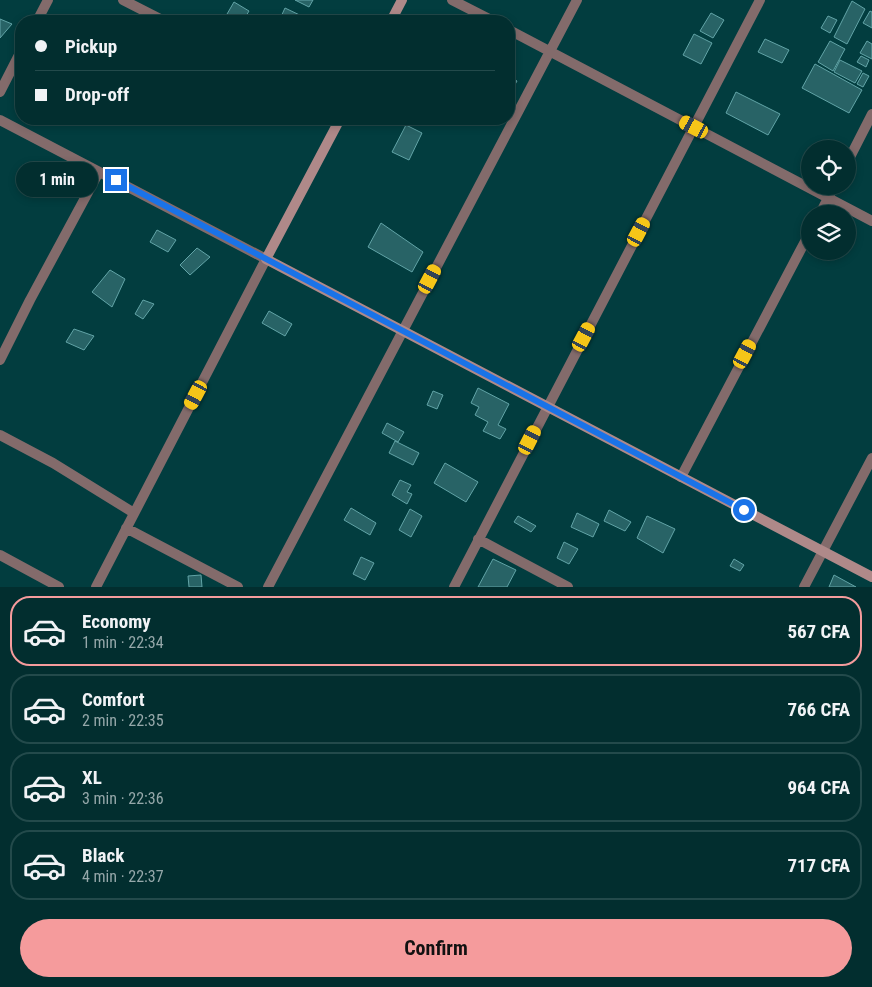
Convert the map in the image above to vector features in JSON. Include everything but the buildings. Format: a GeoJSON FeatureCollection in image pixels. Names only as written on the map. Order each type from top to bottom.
{"type":"FeatureCollection","features":[{"type":"Feature","properties":{"kind":"street"},"geometry":{"type":"LineString","coordinates":[[40,15],[48,0]]}},
{"type":"Feature","properties":{"kind":"street"},"geometry":{"type":"LineString","coordinates":[[122,0],[152,15]]}},
{"type":"Feature","properties":{"kind":"street"},"geometry":{"type":"LineString","coordinates":[[394,15],[402,0]]}},
{"type":"Feature","properties":{"kind":"street"},"geometry":{"type":"LineString","coordinates":[[452,0],[481,15]]}},
{"type":"Feature","properties":{"kind":"street"},"geometry":{"type":"LineString","coordinates":[[515,118],[577,0]]}},
{"type":"Feature","properties":{"kind":"street"},"geometry":{"type":"LineString","coordinates":[[454,587],[760,0]]}},
{"type":"Feature","properties":{"kind":"street"},"geometry":{"type":"LineString","coordinates":[[515,33],[872,221]]}},
{"type":"Feature","properties":{"kind":"street"},"geometry":{"type":"LineString","coordinates":[[0,92],[15,63]]}},
{"type":"Feature","properties":{"kind":"street"},"geometry":{"type":"LineString","coordinates":[[856,145],[872,114]]}},
{"type":"Feature","properties":{"kind":"street"},"geometry":{"type":"LineString","coordinates":[[0,120],[872,578]]}},
{"type":"Feature","properties":{"kind":"street"},"geometry":{"type":"LineString","coordinates":[[96,587],[337,125]]}},
{"type":"Feature","properties":{"kind":"street"},"geometry":{"type":"LineString","coordinates":[[268,587],[512,125]]}},
{"type":"Feature","properties":{"kind":"street"},"geometry":{"type":"LineString","coordinates":[[0,360],[99,172]]}},
{"type":"Feature","properties":{"kind":"street"},"geometry":{"type":"LineString","coordinates":[[824,205],[830,195]]}},
{"type":"Feature","properties":{"kind":"street"},"geometry":{"type":"LineString","coordinates":[[681,477],[801,249]]}},
{"type":"Feature","properties":{"kind":"street"},"geometry":{"type":"LineString","coordinates":[[0,435],[53,464],[134,513]]}},
{"type":"Feature","properties":{"kind":"street"},"geometry":{"type":"LineString","coordinates":[[804,587],[872,458]]}},
{"type":"Feature","properties":{"kind":"street"},"geometry":{"type":"LineString","coordinates":[[126,528],[238,587]]}},
{"type":"Feature","properties":{"kind":"street"},"geometry":{"type":"LineString","coordinates":[[478,539],[568,587]]}},
{"type":"Feature","properties":{"kind":"street"},"geometry":{"type":"LineString","coordinates":[[0,555],[59,587]]}},
{"type":"Feature","properties":{"kind":"route"},"geometry":{"type":"LineString","coordinates":[[116,180],[744,510]]}}]}
